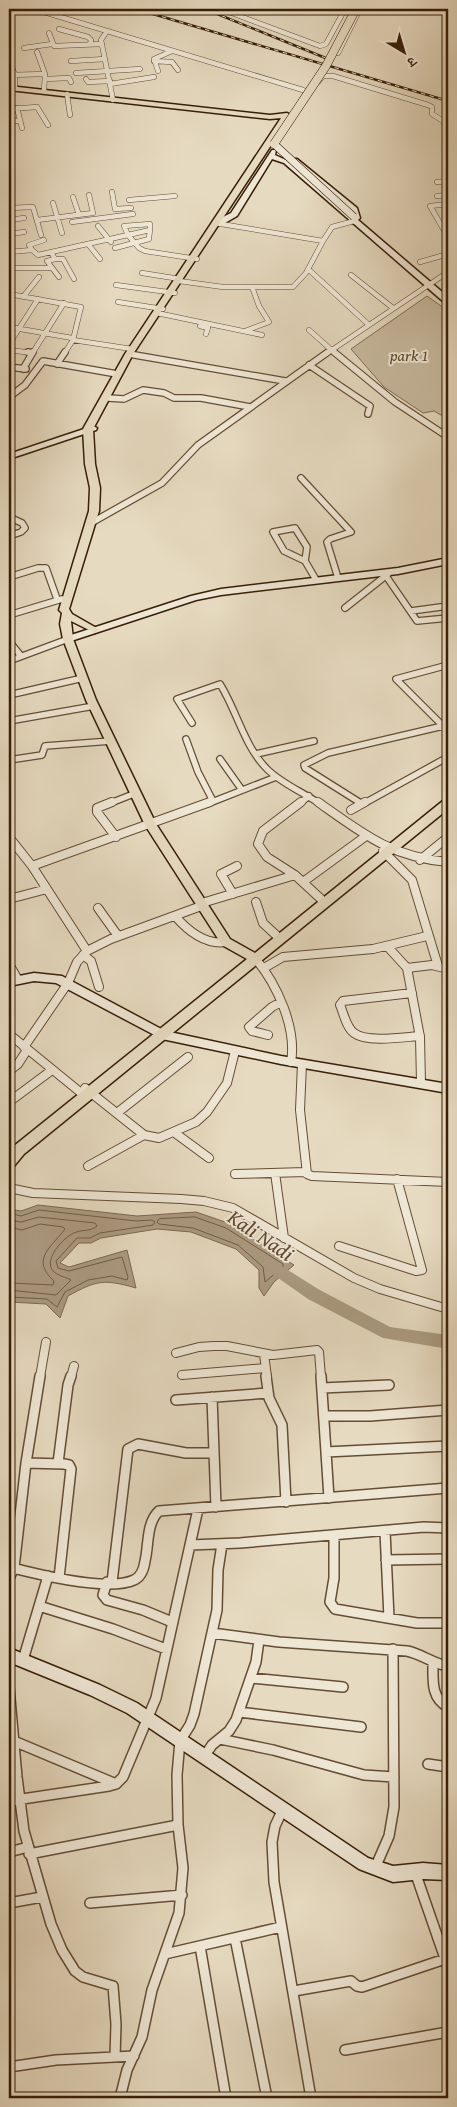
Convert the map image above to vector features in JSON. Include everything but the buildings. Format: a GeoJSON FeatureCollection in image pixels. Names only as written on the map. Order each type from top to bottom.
{"type":"FeatureCollection","features":[{"type":"Feature","properties":{"kind":"main road"},"geometry":{"type":"LineString","coordinates":[[66,613],[70,610],[71,598],[94,522],[99,488],[91,429],[117,374],[219,223],[320,64],[349,9]]}},
{"type":"Feature","properties":{"kind":"main road"},"geometry":{"type":"LineString","coordinates":[[219,223],[276,144],[326,66],[356,9]]}},
{"type":"Feature","properties":{"kind":"main road"},"geometry":{"type":"LineString","coordinates":[[11,88],[270,117],[287,115]]}},
{"type":"Feature","properties":{"kind":"main road"},"geometry":{"type":"LineString","coordinates":[[91,429],[132,352]]}},
{"type":"Feature","properties":{"kind":"main road"},"geometry":{"type":"LineString","coordinates":[[94,522],[62,599],[66,613],[65,624],[68,639],[94,706],[151,825],[226,942],[252,957]]}},
{"type":"Feature","properties":{"kind":"main road"},"geometry":{"type":"LineString","coordinates":[[66,613],[97,630]]}},
{"type":"Feature","properties":{"kind":"main road"},"geometry":{"type":"LineString","coordinates":[[9,1151],[159,1034],[386,850],[448,797]]}},
{"type":"Feature","properties":{"kind":"main road"},"geometry":{"type":"LineString","coordinates":[[252,957],[321,899],[448,803]]}},
{"type":"Feature","properties":{"kind":"main road"},"geometry":{"type":"LineString","coordinates":[[9,1162],[19,1150],[85,1091]]}},
{"type":"Feature","properties":{"kind":"street"},"geometry":{"type":"LineString","coordinates":[[34,9],[303,90]]}},
{"type":"Feature","properties":{"kind":"street"},"geometry":{"type":"LineString","coordinates":[[221,9],[320,46],[326,44],[345,9]]}},
{"type":"Feature","properties":{"kind":"street"},"geometry":{"type":"LineString","coordinates":[[264,9],[273,11]]}},
{"type":"Feature","properties":{"kind":"street"},"geometry":{"type":"LineString","coordinates":[[338,53],[360,9]]}},
{"type":"Feature","properties":{"kind":"street"},"geometry":{"type":"LineString","coordinates":[[59,29],[88,37],[91,40],[90,44]]}},
{"type":"Feature","properties":{"kind":"street"},"geometry":{"type":"LineString","coordinates":[[107,31],[102,37],[102,44],[113,100]]}},
{"type":"Feature","properties":{"kind":"street"},"geometry":{"type":"LineString","coordinates":[[49,33],[52,44]]}},
{"type":"Feature","properties":{"kind":"street"},"geometry":{"type":"LineString","coordinates":[[24,48],[52,44],[55,46],[102,44]]}},
{"type":"Feature","properties":{"kind":"street"},"geometry":{"type":"LineString","coordinates":[[154,61],[156,57],[172,51]]}},
{"type":"Feature","properties":{"kind":"street"},"geometry":{"type":"LineString","coordinates":[[37,52],[45,77],[44,92]]}},
{"type":"Feature","properties":{"kind":"street"},"geometry":{"type":"LineString","coordinates":[[71,61],[105,59]]}},
{"type":"Feature","properties":{"kind":"street"},"geometry":{"type":"LineString","coordinates":[[9,60],[15,75],[11,88],[11,102],[22,128]]}},
{"type":"Feature","properties":{"kind":"street"},"geometry":{"type":"LineString","coordinates":[[154,61],[172,62],[178,70]]}},
{"type":"Feature","properties":{"kind":"street"},"geometry":{"type":"LineString","coordinates":[[154,61],[158,71]]}},
{"type":"Feature","properties":{"kind":"street"},"geometry":{"type":"LineString","coordinates":[[76,73],[140,69]]}},
{"type":"Feature","properties":{"kind":"street"},"geometry":{"type":"LineString","coordinates":[[9,75],[69,78],[71,82]]}},
{"type":"Feature","properties":{"kind":"street"},"geometry":{"type":"LineString","coordinates":[[219,223],[234,214],[271,156],[276,144],[321,77],[326,76],[431,106],[432,114],[443,121],[446,128]]}},
{"type":"Feature","properties":{"kind":"street"},"geometry":{"type":"LineString","coordinates":[[86,79],[90,82],[110,83],[154,77]]}},
{"type":"Feature","properties":{"kind":"street"},"geometry":{"type":"LineString","coordinates":[[67,94],[70,115]]}},
{"type":"Feature","properties":{"kind":"street"},"geometry":{"type":"LineString","coordinates":[[13,108],[39,108],[48,125]]}},
{"type":"Feature","properties":{"kind":"street"},"geometry":{"type":"LineString","coordinates":[[9,121],[20,121]]}},
{"type":"Feature","properties":{"kind":"street"},"geometry":{"type":"LineString","coordinates":[[276,144],[355,219]]}},
{"type":"Feature","properties":{"kind":"street"},"geometry":{"type":"LineString","coordinates":[[271,156],[286,162],[430,283],[448,301]]}},
{"type":"Feature","properties":{"kind":"street"},"geometry":{"type":"LineString","coordinates":[[436,182],[448,181]]}},
{"type":"Feature","properties":{"kind":"street"},"geometry":{"type":"LineString","coordinates":[[112,192],[115,209],[131,208]]}},
{"type":"Feature","properties":{"kind":"street"},"geometry":{"type":"LineString","coordinates":[[38,220],[56,219],[94,212],[89,195]]}},
{"type":"Feature","properties":{"kind":"street"},"geometry":{"type":"LineString","coordinates":[[437,196],[448,195]]}},
{"type":"Feature","properties":{"kind":"street"},"geometry":{"type":"LineString","coordinates":[[138,224],[128,197],[175,196]]}},
{"type":"Feature","properties":{"kind":"street"},"geometry":{"type":"LineString","coordinates":[[73,197],[79,215]]}},
{"type":"Feature","properties":{"kind":"street"},"geometry":{"type":"LineString","coordinates":[[53,203],[56,219],[62,233]]}},
{"type":"Feature","properties":{"kind":"street"},"geometry":{"type":"LineString","coordinates":[[448,205],[430,207],[448,238]]}},
{"type":"Feature","properties":{"kind":"street"},"geometry":{"type":"LineString","coordinates":[[9,208],[32,206],[35,209],[42,238],[29,245],[37,255],[150,230]]}},
{"type":"Feature","properties":{"kind":"street"},"geometry":{"type":"LineString","coordinates":[[72,222],[133,214]]}},
{"type":"Feature","properties":{"kind":"street"},"geometry":{"type":"LineString","coordinates":[[9,220],[24,218]]}},
{"type":"Feature","properties":{"kind":"street"},"geometry":{"type":"LineString","coordinates":[[142,274],[216,286],[293,287],[298,284],[308,269],[332,227],[355,219]]}},
{"type":"Feature","properties":{"kind":"street"},"geometry":{"type":"LineString","coordinates":[[219,223],[323,241]]}},
{"type":"Feature","properties":{"kind":"street"},"geometry":{"type":"LineString","coordinates":[[98,226],[117,250],[135,243],[148,240],[150,224],[123,227],[135,243],[145,251],[195,259]]}},
{"type":"Feature","properties":{"kind":"street"},"geometry":{"type":"LineString","coordinates":[[9,234],[24,232]]}},
{"type":"Feature","properties":{"kind":"street"},"geometry":{"type":"LineString","coordinates":[[88,244],[100,260]]}},
{"type":"Feature","properties":{"kind":"street"},"geometry":{"type":"LineString","coordinates":[[9,252],[32,250]]}},
{"type":"Feature","properties":{"kind":"street"},"geometry":{"type":"LineString","coordinates":[[51,252],[55,259]]}},
{"type":"Feature","properties":{"kind":"street"},"geometry":{"type":"LineString","coordinates":[[420,262],[448,254]]}},
{"type":"Feature","properties":{"kind":"street"},"geometry":{"type":"LineString","coordinates":[[59,277],[47,261],[63,259],[74,278]]}},
{"type":"Feature","properties":{"kind":"street"},"geometry":{"type":"LineString","coordinates":[[9,268],[52,268]]}},
{"type":"Feature","properties":{"kind":"street"},"geometry":{"type":"LineString","coordinates":[[308,269],[368,324]]}},
{"type":"Feature","properties":{"kind":"street"},"geometry":{"type":"LineString","coordinates":[[94,522],[162,483],[198,445],[368,324],[448,272]]}},
{"type":"Feature","properties":{"kind":"street"},"geometry":{"type":"LineString","coordinates":[[351,275],[393,308]]}},
{"type":"Feature","properties":{"kind":"street"},"geometry":{"type":"LineString","coordinates":[[24,295],[39,276]]}},
{"type":"Feature","properties":{"kind":"street"},"geometry":{"type":"LineString","coordinates":[[430,283],[448,296]]}},
{"type":"Feature","properties":{"kind":"street"},"geometry":{"type":"LineString","coordinates":[[116,285],[172,292]]}},
{"type":"Feature","properties":{"kind":"street"},"geometry":{"type":"LineString","coordinates":[[244,331],[269,322],[259,306],[252,287]]}},
{"type":"Feature","properties":{"kind":"street"},"geometry":{"type":"LineString","coordinates":[[9,294],[24,295],[82,308],[72,339],[57,364]]}},
{"type":"Feature","properties":{"kind":"street"},"geometry":{"type":"LineString","coordinates":[[9,340],[13,338],[38,299]]}},
{"type":"Feature","properties":{"kind":"street"},"geometry":{"type":"LineString","coordinates":[[118,302],[207,328],[206,334]]}},
{"type":"Feature","properties":{"kind":"street"},"geometry":{"type":"LineString","coordinates":[[23,368],[64,303]]}},
{"type":"Feature","properties":{"kind":"street"},"geometry":{"type":"LineString","coordinates":[[158,314],[262,335]]}},
{"type":"Feature","properties":{"kind":"street"},"geometry":{"type":"LineString","coordinates":[[9,327],[286,381]]}},
{"type":"Feature","properties":{"kind":"street"},"geometry":{"type":"LineString","coordinates":[[309,330],[395,402],[448,437]]}},
{"type":"Feature","properties":{"kind":"street"},"geometry":{"type":"LineString","coordinates":[[9,350],[32,354]]}},
{"type":"Feature","properties":{"kind":"street"},"geometry":{"type":"LineString","coordinates":[[9,397],[20,390],[43,362],[117,374]]}},
{"type":"Feature","properties":{"kind":"street"},"geometry":{"type":"LineString","coordinates":[[309,365],[370,406],[368,414]]}},
{"type":"Feature","properties":{"kind":"street"},"geometry":{"type":"LineString","coordinates":[[9,367],[36,370]]}},
{"type":"Feature","properties":{"kind":"street"},"geometry":{"type":"LineString","coordinates":[[108,398],[124,399],[143,390],[164,393],[174,398],[201,398],[250,407]]}},
{"type":"Feature","properties":{"kind":"street"},"geometry":{"type":"LineString","coordinates":[[9,457],[91,429]]}},
{"type":"Feature","properties":{"kind":"street"},"geometry":{"type":"LineString","coordinates":[[302,478],[351,532],[330,539],[327,542],[338,577]]}},
{"type":"Feature","properties":{"kind":"street"},"geometry":{"type":"LineString","coordinates":[[9,517],[22,523],[26,528],[9,536]]}},
{"type":"Feature","properties":{"kind":"street"},"geometry":{"type":"LineString","coordinates":[[305,561],[307,547],[295,528],[273,532],[284,551],[305,561],[315,578]]}},
{"type":"Feature","properties":{"kind":"street"},"geometry":{"type":"LineString","coordinates":[[9,661],[68,639],[194,598],[221,592],[397,569],[448,560]]}},
{"type":"Feature","properties":{"kind":"street"},"geometry":{"type":"LineString","coordinates":[[97,630],[101,626],[139,612],[219,588],[315,578],[388,574],[448,560]]}},
{"type":"Feature","properties":{"kind":"street"},"geometry":{"type":"LineString","coordinates":[[9,577],[38,568],[46,568],[62,599],[9,615]]}},
{"type":"Feature","properties":{"kind":"street"},"geometry":{"type":"LineString","coordinates":[[345,608],[388,574]]}},
{"type":"Feature","properties":{"kind":"street"},"geometry":{"type":"LineString","coordinates":[[388,574],[418,622],[448,618]]}},
{"type":"Feature","properties":{"kind":"street"},"geometry":{"type":"LineString","coordinates":[[410,611],[448,606]]}},
{"type":"Feature","properties":{"kind":"street"},"geometry":{"type":"LineString","coordinates":[[9,641],[21,656]]}},
{"type":"Feature","properties":{"kind":"street"},"geometry":{"type":"LineString","coordinates":[[446,729],[396,679],[448,665]]}},
{"type":"Feature","properties":{"kind":"street"},"geometry":{"type":"LineString","coordinates":[[9,695],[83,678]]}},
{"type":"Feature","properties":{"kind":"street"},"geometry":{"type":"LineString","coordinates":[[192,723],[177,700],[215,684],[220,684],[256,754],[276,777],[309,796],[386,850],[412,880],[427,936],[438,966]]}},
{"type":"Feature","properties":{"kind":"street"},"geometry":{"type":"LineString","coordinates":[[9,720],[94,706]]}},
{"type":"Feature","properties":{"kind":"street"},"geometry":{"type":"LineString","coordinates":[[360,802],[304,765],[328,753],[446,729]]}},
{"type":"Feature","properties":{"kind":"street"},"geometry":{"type":"LineString","coordinates":[[186,739],[198,772],[213,801]]}},
{"type":"Feature","properties":{"kind":"street"},"geometry":{"type":"LineString","coordinates":[[9,760],[42,755],[45,746],[111,741]]}},
{"type":"Feature","properties":{"kind":"street"},"geometry":{"type":"LineString","coordinates":[[256,754],[314,741]]}},
{"type":"Feature","properties":{"kind":"street"},"geometry":{"type":"LineString","coordinates":[[351,810],[448,757]]}},
{"type":"Feature","properties":{"kind":"street"},"geometry":{"type":"LineString","coordinates":[[220,759],[242,790]]}},
{"type":"Feature","properties":{"kind":"street"},"geometry":{"type":"LineString","coordinates":[[32,866],[151,825],[276,777]]}},
{"type":"Feature","properties":{"kind":"street"},"geometry":{"type":"LineString","coordinates":[[116,837],[97,812],[97,808],[136,793]]}},
{"type":"Feature","properties":{"kind":"street"},"geometry":{"type":"LineString","coordinates":[[309,796],[263,831],[259,837],[258,844],[265,855],[295,875],[321,899]]}},
{"type":"Feature","properties":{"kind":"street"},"geometry":{"type":"LineString","coordinates":[[303,882],[366,836]]}},
{"type":"Feature","properties":{"kind":"street"},"geometry":{"type":"LineString","coordinates":[[9,837],[47,888],[91,961],[99,987]]}},
{"type":"Feature","properties":{"kind":"street"},"geometry":{"type":"LineString","coordinates":[[420,860],[448,837]]}},
{"type":"Feature","properties":{"kind":"street"},"geometry":{"type":"LineString","coordinates":[[386,850],[420,860],[448,862]]}},
{"type":"Feature","properties":{"kind":"street"},"geometry":{"type":"LineString","coordinates":[[232,894],[221,874],[237,866]]}},
{"type":"Feature","properties":{"kind":"street"},"geometry":{"type":"LineString","coordinates":[[9,1071],[18,1064],[85,953],[118,936],[203,904],[295,875]]}},
{"type":"Feature","properties":{"kind":"street"},"geometry":{"type":"LineString","coordinates":[[9,898],[47,888]]}},
{"type":"Feature","properties":{"kind":"street"},"geometry":{"type":"LineString","coordinates":[[256,902],[263,923],[276,935]]}},
{"type":"Feature","properties":{"kind":"street"},"geometry":{"type":"LineString","coordinates":[[98,908],[118,936]]}},
{"type":"Feature","properties":{"kind":"street"},"geometry":{"type":"LineString","coordinates":[[175,916],[188,930],[216,942],[226,942]]}},
{"type":"Feature","properties":{"kind":"street"},"geometry":{"type":"LineString","coordinates":[[264,968],[276,960],[292,956],[352,952],[427,936]]}},
{"type":"Feature","properties":{"kind":"street"},"geometry":{"type":"LineString","coordinates":[[387,946],[407,968],[420,1036],[421,1083]]}},
{"type":"Feature","properties":{"kind":"street"},"geometry":{"type":"LineString","coordinates":[[252,957],[264,968],[276,985],[293,1043],[300,1094],[305,1172]]}},
{"type":"Feature","properties":{"kind":"street"},"geometry":{"type":"LineString","coordinates":[[9,964],[13,981],[34,977],[68,983],[159,1034],[297,1063],[448,1089]]}},
{"type":"Feature","properties":{"kind":"street"},"geometry":{"type":"LineString","coordinates":[[407,968],[438,966],[448,969]]}},
{"type":"Feature","properties":{"kind":"street"},"geometry":{"type":"LineString","coordinates":[[412,992],[343,1001],[340,1005],[352,1031],[358,1035],[379,1038],[420,1036]]}},
{"type":"Feature","properties":{"kind":"street"},"geometry":{"type":"LineString","coordinates":[[268,1035],[252,1031],[249,1027],[272,1007],[281,1002]]}},
{"type":"Feature","properties":{"kind":"street"},"geometry":{"type":"LineString","coordinates":[[9,1034],[52,1070],[117,1113],[144,1136],[159,1138],[175,1133],[196,1122],[207,1112],[219,1097],[226,1083],[235,1051]]}},
{"type":"Feature","properties":{"kind":"street"},"geometry":{"type":"LineString","coordinates":[[117,1113],[188,1057]]}},
{"type":"Feature","properties":{"kind":"street"},"geometry":{"type":"LineString","coordinates":[[9,1102],[52,1070]]}},
{"type":"Feature","properties":{"kind":"street"},"geometry":{"type":"LineString","coordinates":[[175,1133],[209,1158]]}},
{"type":"Feature","properties":{"kind":"street"},"geometry":{"type":"LineString","coordinates":[[88,1166],[144,1136]]}},
{"type":"Feature","properties":{"kind":"street"},"geometry":{"type":"LineString","coordinates":[[235,1174],[305,1172],[312,1176],[448,1182]]}},
{"type":"Feature","properties":{"kind":"street"},"geometry":{"type":"LineString","coordinates":[[275,1173],[284,1238]]}},
{"type":"Feature","properties":{"kind":"street"},"geometry":{"type":"LineString","coordinates":[[339,1246],[416,1271],[422,1270],[397,1179]]}},
{"type":"Feature","properties":{"kind":"street"},"geometry":{"type":"LineString","coordinates":[[9,1188],[33,1194],[181,1199],[218,1204],[247,1215],[337,1270],[368,1285],[448,1310]]}},
{"type":"Feature","properties":{"kind":"street"},"geometry":{"type":"LineString","coordinates":[[9,1578],[46,1342]]}},
{"type":"Feature","properties":{"kind":"street"},"geometry":{"type":"LineString","coordinates":[[176,1353],[199,1347],[227,1346],[282,1356],[316,1350],[320,1352],[329,1498]]}},
{"type":"Feature","properties":{"kind":"street"},"geometry":{"type":"LineString","coordinates":[[264,1354],[268,1393],[282,1425],[286,1502]]}},
{"type":"Feature","properties":{"kind":"street"},"geometry":{"type":"LineString","coordinates":[[58,1463],[66,1394],[74,1366]]}},
{"type":"Feature","properties":{"kind":"street"},"geometry":{"type":"LineString","coordinates":[[182,1376],[265,1368]]}},
{"type":"Feature","properties":{"kind":"street"},"geometry":{"type":"LineString","coordinates":[[322,1388],[390,1385]]}},
{"type":"Feature","properties":{"kind":"street"},"geometry":{"type":"LineString","coordinates":[[176,1400],[268,1393]]}},
{"type":"Feature","properties":{"kind":"street"},"geometry":{"type":"LineString","coordinates":[[212,1397],[216,1508]]}},
{"type":"Feature","properties":{"kind":"street"},"geometry":{"type":"LineString","coordinates":[[324,1416],[370,1416],[448,1410]]}},
{"type":"Feature","properties":{"kind":"street"},"geometry":{"type":"LineString","coordinates":[[172,1622],[143,1610],[107,1600],[103,1595],[110,1582],[128,1449],[138,1444],[186,1453],[214,1453]]}},
{"type":"Feature","properties":{"kind":"street"},"geometry":{"type":"LineString","coordinates":[[326,1452],[448,1446]]}},
{"type":"Feature","properties":{"kind":"street"},"geometry":{"type":"LineString","coordinates":[[26,1463],[58,1463],[69,1465],[71,1469],[59,1578]]}},
{"type":"Feature","properties":{"kind":"street"},"geometry":{"type":"LineString","coordinates":[[11,1568],[59,1578],[110,1582],[134,1580],[140,1576],[149,1543],[152,1517],[155,1512],[448,1488]]}},
{"type":"Feature","properties":{"kind":"street"},"geometry":{"type":"LineString","coordinates":[[14,1801],[116,1784],[127,1770],[156,1698],[198,1509]]}},
{"type":"Feature","properties":{"kind":"street"},"geometry":{"type":"LineString","coordinates":[[190,1545],[424,1528],[448,1528]]}},
{"type":"Feature","properties":{"kind":"street"},"geometry":{"type":"LineString","coordinates":[[385,1531],[389,1618]]}},
{"type":"Feature","properties":{"kind":"street"},"geometry":{"type":"LineString","coordinates":[[334,1535],[334,1572],[330,1596],[331,1606],[342,1611],[417,1623],[448,1623]]}},
{"type":"Feature","properties":{"kind":"street"},"geometry":{"type":"LineString","coordinates":[[120,2098],[127,2070],[142,2037],[152,1990],[179,1913],[183,1868],[178,1825],[177,1776],[180,1741],[190,1725],[194,1714],[217,1610],[218,1570],[222,1544]]}},
{"type":"Feature","properties":{"kind":"street"},"geometry":{"type":"LineString","coordinates":[[386,1560],[448,1559]]}},
{"type":"Feature","properties":{"kind":"street"},"geometry":{"type":"LineString","coordinates":[[48,1576],[39,1606],[16,1658],[132,1708],[340,1848],[375,1868],[393,1874],[423,1871],[448,1873]]}},
{"type":"Feature","properties":{"kind":"street"},"geometry":{"type":"LineString","coordinates":[[39,1606],[113,1629],[166,1649]]}},
{"type":"Feature","properties":{"kind":"street"},"geometry":{"type":"LineString","coordinates":[[212,1633],[260,1640],[393,1649],[419,1653],[433,1664],[448,1666]]}},
{"type":"Feature","properties":{"kind":"street"},"geometry":{"type":"LineString","coordinates":[[204,1757],[212,1745],[233,1726],[251,1678],[260,1640]]}},
{"type":"Feature","properties":{"kind":"street"},"geometry":{"type":"LineString","coordinates":[[375,1868],[388,1836],[394,1807],[393,1649]]}},
{"type":"Feature","properties":{"kind":"street"},"geometry":{"type":"LineString","coordinates":[[433,1664],[435,1696],[443,1706],[448,1707]]}},
{"type":"Feature","properties":{"kind":"street"},"geometry":{"type":"LineString","coordinates":[[251,1678],[343,1687]]}},
{"type":"Feature","properties":{"kind":"street"},"geometry":{"type":"LineString","coordinates":[[9,1687],[14,1801],[52,1929],[75,1972],[89,1980],[108,1983],[113,1986],[116,2024],[115,2057]]}},
{"type":"Feature","properties":{"kind":"street"},"geometry":{"type":"LineString","coordinates":[[239,1712],[361,1727]]}},
{"type":"Feature","properties":{"kind":"street"},"geometry":{"type":"LineString","coordinates":[[220,1739],[273,1750],[364,1776],[394,1777]]}},
{"type":"Feature","properties":{"kind":"street"},"geometry":{"type":"LineString","coordinates":[[12,1740],[116,1784]]}},
{"type":"Feature","properties":{"kind":"street"},"geometry":{"type":"LineString","coordinates":[[428,1764],[448,1767]]}},
{"type":"Feature","properties":{"kind":"street"},"geometry":{"type":"LineString","coordinates":[[283,1809],[275,1826],[272,1842],[274,1882],[311,2098]]}},
{"type":"Feature","properties":{"kind":"street"},"geometry":{"type":"LineString","coordinates":[[9,1852],[29,1851],[178,1825]]}},
{"type":"Feature","properties":{"kind":"street"},"geometry":{"type":"LineString","coordinates":[[294,1991],[351,1981],[357,1986],[362,1987],[447,1963],[415,1872]]}},
{"type":"Feature","properties":{"kind":"street"},"geometry":{"type":"LineString","coordinates":[[90,1903],[182,1895]]}},
{"type":"Feature","properties":{"kind":"street"},"geometry":{"type":"LineString","coordinates":[[9,1903],[42,1896]]}},
{"type":"Feature","properties":{"kind":"street"},"geometry":{"type":"LineString","coordinates":[[165,1954],[281,1927]]}},
{"type":"Feature","properties":{"kind":"street"},"geometry":{"type":"LineString","coordinates":[[235,1938],[267,2098]]}},
{"type":"Feature","properties":{"kind":"street"},"geometry":{"type":"LineString","coordinates":[[200,1946],[226,2098]]}},
{"type":"Feature","properties":{"kind":"street"},"geometry":{"type":"LineString","coordinates":[[345,2050],[448,2032]]}},
{"type":"Feature","properties":{"kind":"street"},"geometry":{"type":"LineString","coordinates":[[9,2067],[56,2060],[134,2056]]}},
{"type":"Feature","properties":{"kind":"green space","name":"park 1"},"geometry":{"type":"Polygon","coordinates":[[[427,296],[448,311],[448,419],[434,411],[423,413],[384,387],[351,349],[427,296]]]}},
{"type":"Feature","properties":{"kind":"water"},"geometry":{"type":"Polygon","coordinates":[[[38,1205],[137,1216],[196,1212],[228,1223],[294,1265],[274,1282],[264,1296],[259,1288],[259,1270],[236,1249],[191,1232],[157,1229],[101,1238],[91,1243],[79,1243],[60,1263],[69,1267],[127,1250],[136,1288],[108,1282],[86,1287],[68,1296],[60,1318],[46,1304],[9,1302],[9,1209],[21,1211],[38,1205]]]}},
{"type":"Feature","properties":{"kind":"waterway","name":"Kali Nadi"},"geometry":{"type":"LineString","coordinates":[[269,1264],[313,1294],[388,1333],[448,1342]]}},
{"type":"Feature","properties":{"kind":"railway"},"geometry":{"type":"LineString","coordinates":[[136,9],[448,101]]}},
{"type":"Feature","properties":{"kind":"railway"},"geometry":{"type":"LineString","coordinates":[[205,9],[328,59]]}}]}
